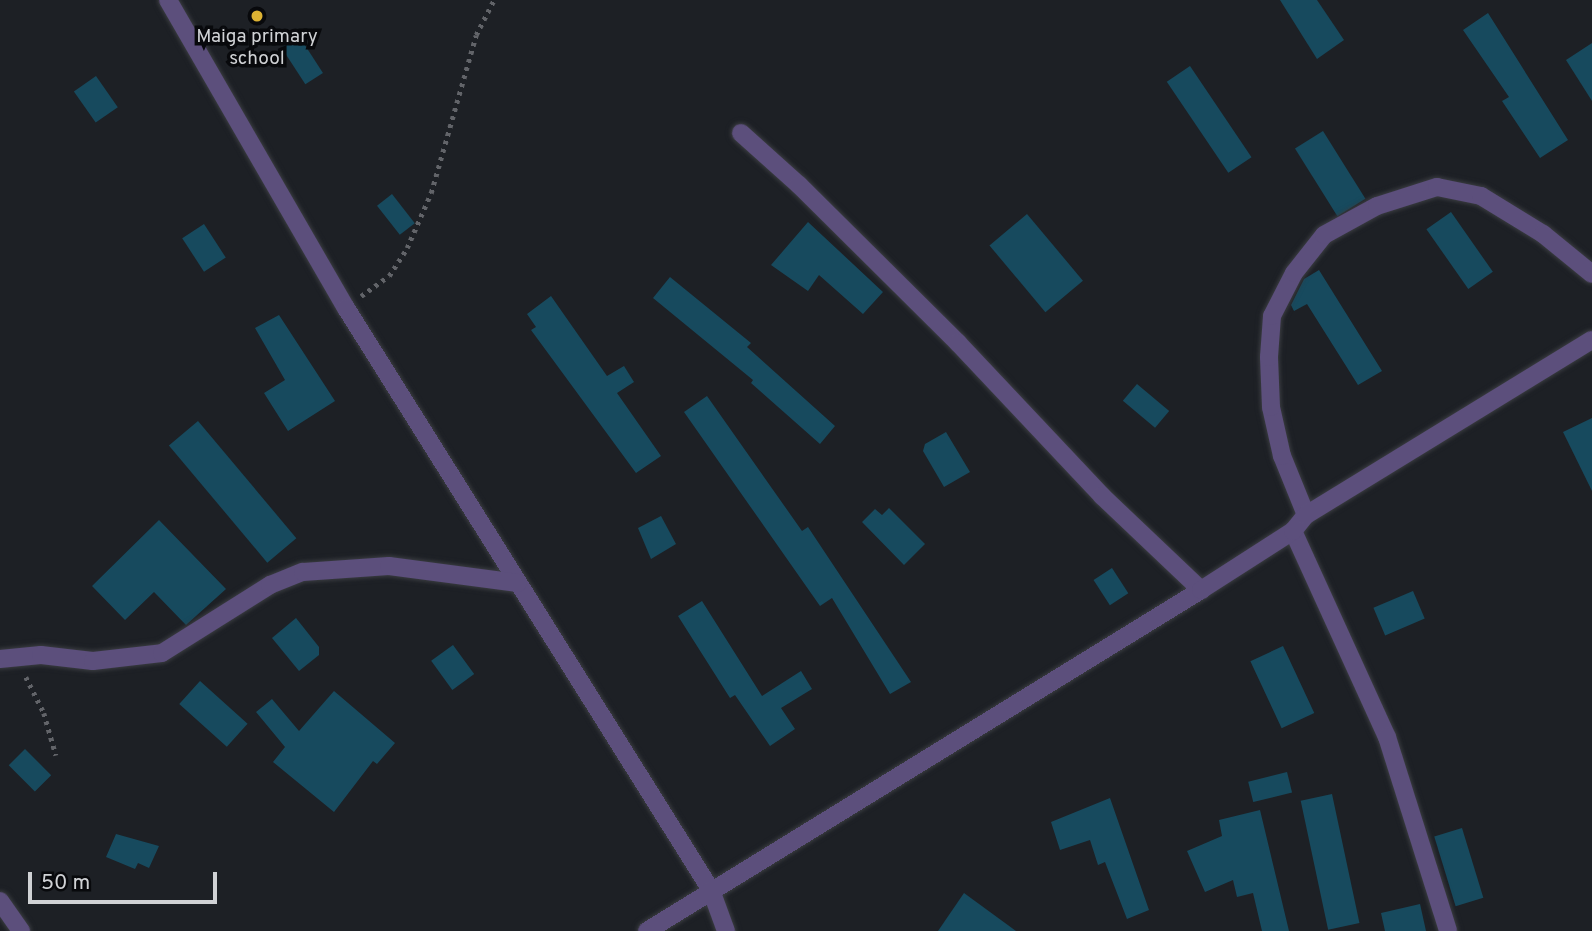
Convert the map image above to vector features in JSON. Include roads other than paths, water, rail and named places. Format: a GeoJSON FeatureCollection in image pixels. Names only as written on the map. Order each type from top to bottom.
{"type":"FeatureCollection","features":[{"type":"Feature","properties":{"kind":"street"},"geometry":{"type":"LineString","coordinates":[[168,0],[346,307],[711,890],[726,931]]}},
{"type":"Feature","properties":{"kind":"street"},"geometry":{"type":"LineString","coordinates":[[741,133],[817,202],[1102,496],[1201,590]]}},
{"type":"Feature","properties":{"kind":"street"},"geometry":{"type":"LineString","coordinates":[[1306,515],[1276,431],[1269,357],[1272,316],[1300,264],[1324,235],[1377,206],[1437,187],[1481,196],[1543,234],[1592,274]]}},
{"type":"Feature","properties":{"kind":"street"},"geometry":{"type":"LineString","coordinates":[[647,931],[1201,590],[1293,531],[1306,515],[1592,340]]}},
{"type":"Feature","properties":{"kind":"street"},"geometry":{"type":"LineString","coordinates":[[1293,531],[1387,737],[1448,931]]}},
{"type":"Feature","properties":{"kind":"street"},"geometry":{"type":"LineString","coordinates":[[8,659],[41,655],[93,661],[162,653],[270,585],[303,572],[389,566],[517,583]]}},
{"type":"Feature","properties":{"kind":"street"},"geometry":{"type":"LineString","coordinates":[[0,901],[21,931]]}},
{"type":"Feature","properties":{"kind":"place","name":"Maiga primary school"},"geometry":{"type":"Point","coordinates":[257,16]}}]}
